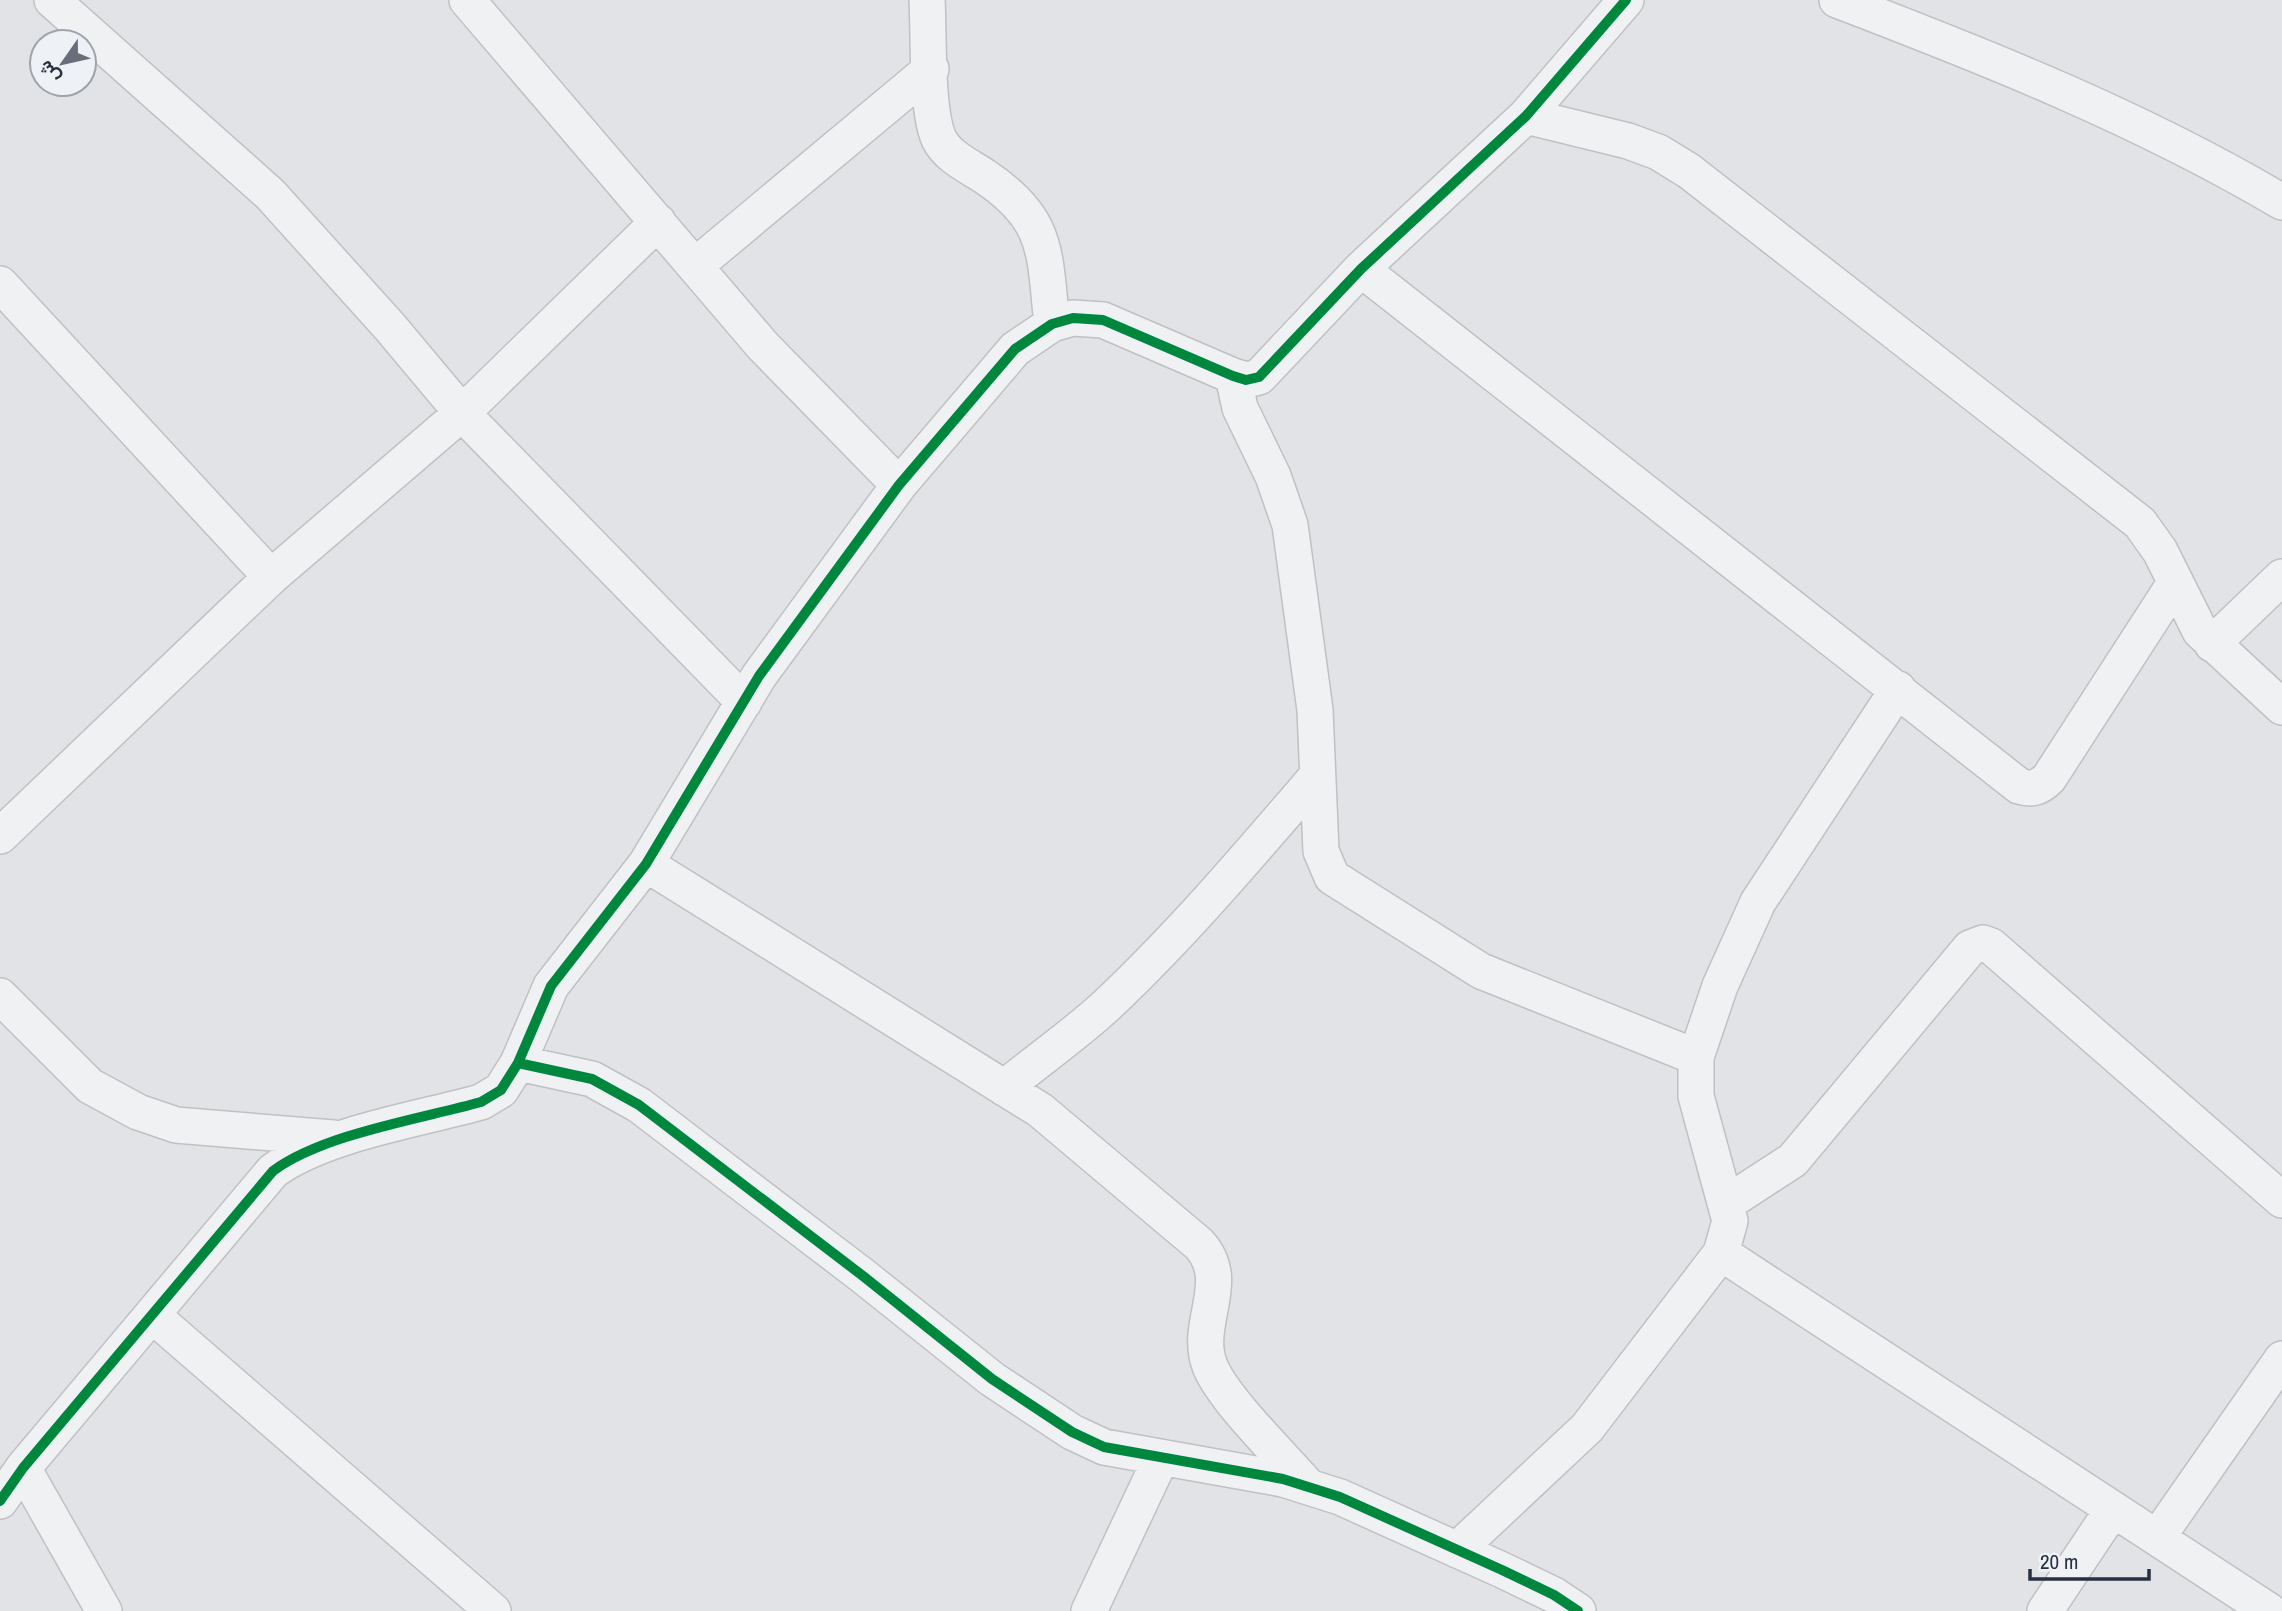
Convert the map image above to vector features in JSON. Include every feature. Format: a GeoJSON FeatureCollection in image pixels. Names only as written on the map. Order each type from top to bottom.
{"type":"FeatureCollection","features":[{"type":"Feature","properties":{"kind":"street"},"geometry":{"type":"LineString","coordinates":[[52,0],[270,194],[390,327],[462,413],[744,702]]}},
{"type":"Feature","properties":{"kind":"street"},"geometry":{"type":"LineString","coordinates":[[467,0],[763,346],[899,485]]}},
{"type":"Feature","properties":{"kind":"street"},"geometry":{"type":"LineString","coordinates":[[927,0],[933,110],[940,142],[948,153],[1005,190],[1028,213],[1039,231],[1052,324]]}},
{"type":"Feature","properties":{"kind":"street"},"geometry":{"type":"LineString","coordinates":[[0,1501],[23,1468],[273,1171],[296,1156],[344,1139],[481,1102],[501,1090],[518,1063],[551,986],[646,864],[759,676],[899,485],[1015,349],[1052,324],[1073,318],[1103,320],[1233,376],[1247,380],[1259,377],[1361,269],[1526,116],[1626,0]]}},
{"type":"Feature","properties":{"kind":"street"},"geometry":{"type":"LineString","coordinates":[[1837,0],[1958,46],[2091,105],[2206,158],[2282,202]]}},
{"type":"Feature","properties":{"kind":"street"},"geometry":{"type":"LineString","coordinates":[[695,266],[931,69]]}},
{"type":"Feature","properties":{"kind":"street"},"geometry":{"type":"LineString","coordinates":[[1526,116],[1628,141],[1658,152],[1689,171],[2140,523],[2156,543],[2200,631],[2282,707]]}},
{"type":"Feature","properties":{"kind":"street"},"geometry":{"type":"LineString","coordinates":[[5,821],[271,578],[462,413],[658,222]]}},
{"type":"Feature","properties":{"kind":"street"},"geometry":{"type":"LineString","coordinates":[[1361,269],[2019,786],[2029,789],[2041,786],[2175,583]]}},
{"type":"Feature","properties":{"kind":"street"},"geometry":{"type":"LineString","coordinates":[[0,284],[271,578]]}},
{"type":"Feature","properties":{"kind":"street"},"geometry":{"type":"LineString","coordinates":[[1233,376],[1240,408],[1273,476],[1290,524],[1315,710],[1321,851],[1324,866],[1332,877],[1481,971],[1696,1057]]}},
{"type":"Feature","properties":{"kind":"street"},"geometry":{"type":"LineString","coordinates":[[2212,644],[2282,577]]}},
{"type":"Feature","properties":{"kind":"street"},"geometry":{"type":"LineString","coordinates":[[1457,1550],[1587,1428],[1721,1252],[1730,1221],[1696,1096],[1696,1057],[1720,986],[1758,902],[1898,689]]}},
{"type":"Feature","properties":{"kind":"street"},"geometry":{"type":"LineString","coordinates":[[1004,1088],[1105,1006],[1135,977],[1224,883],[1317,776]]}},
{"type":"Feature","properties":{"kind":"street"},"geometry":{"type":"LineString","coordinates":[[646,864],[1040,1110],[1211,1257],[1216,1272],[1204,1350],[1211,1368],[1222,1388],[1308,1486]]}},
{"type":"Feature","properties":{"kind":"street"},"geometry":{"type":"LineString","coordinates":[[1727,1203],[1793,1160],[1970,948],[1983,943],[1991,946],[2282,1200]]}},
{"type":"Feature","properties":{"kind":"street"},"geometry":{"type":"LineString","coordinates":[[0,996],[90,1086],[138,1112],[176,1125],[344,1139]]}},
{"type":"Feature","properties":{"kind":"street"},"geometry":{"type":"LineString","coordinates":[[518,1063],[592,1079],[629,1099],[1033,1408],[1072,1432],[1104,1447],[1308,1486],[1457,1550],[1558,1606]]}},
{"type":"Feature","properties":{"kind":"street"},"geometry":{"type":"LineString","coordinates":[[1721,1252],[2269,1611]]}},
{"type":"Feature","properties":{"kind":"street"},"geometry":{"type":"LineString","coordinates":[[152,1315],[493,1611]]}},
{"type":"Feature","properties":{"kind":"street"},"geometry":{"type":"LineString","coordinates":[[2157,1538],[2281,1365]]}},
{"type":"Feature","properties":{"kind":"street"},"geometry":{"type":"LineString","coordinates":[[1090,1611],[1161,1458]]}},
{"type":"Feature","properties":{"kind":"street"},"geometry":{"type":"LineString","coordinates":[[23,1468],[104,1611]]}},
{"type":"Feature","properties":{"kind":"street"},"geometry":{"type":"LineString","coordinates":[[2045,1611],[2113,1509]]}},
{"type":"Feature","properties":{"kind":"cycle path"},"geometry":{"type":"LineString","coordinates":[[0,1501],[23,1468],[273,1171],[294,1158],[345,1137],[481,1102],[501,1090],[518,1063],[551,986],[646,864],[759,676],[899,485],[1015,349],[1052,324],[1073,318],[1103,320],[1233,376],[1246,380],[1259,377],[1361,269],[1526,116],[1626,0]]}},
{"type":"Feature","properties":{"kind":"cycle path"},"geometry":{"type":"LineString","coordinates":[[518,1063],[592,1079],[639,1105],[863,1276],[992,1379],[1072,1432],[1104,1447],[1283,1479],[1340,1497],[1502,1570],[1554,1595],[1578,1611]]}}]}
